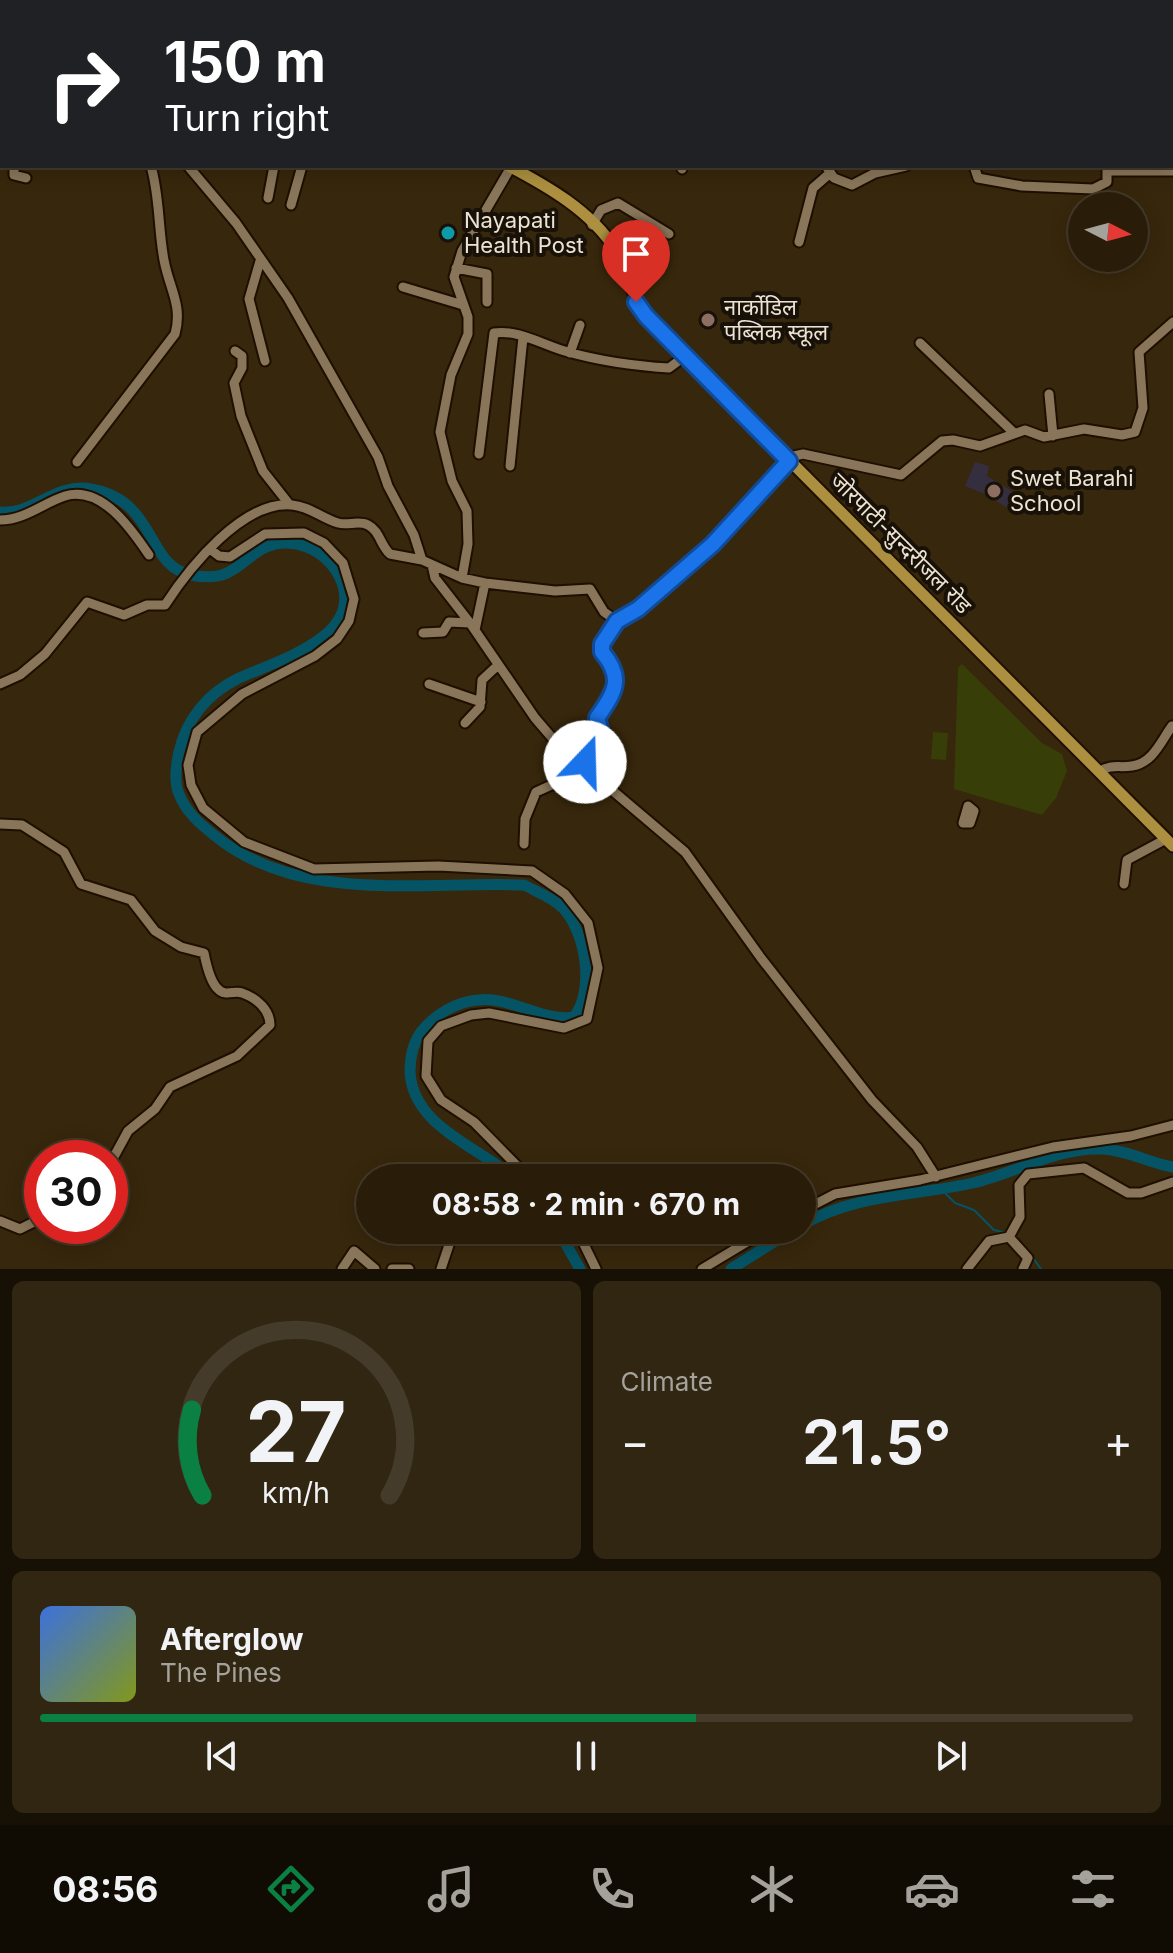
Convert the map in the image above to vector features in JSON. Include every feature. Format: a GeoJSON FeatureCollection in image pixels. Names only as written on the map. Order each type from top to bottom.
{"type":"FeatureCollection","features":[{"type":"Feature","properties":{"kind":"main road","name":"जोरपाटी-सुन्दरीजल रोड"},"geometry":{"type":"LineString","coordinates":[[512,168],[553,190],[592,225],[615,250],[629,289],[646,316],[1170,843]]}},
{"type":"Feature","properties":{"kind":"street"},"geometry":{"type":"LineString","coordinates":[[727,0],[742,0]]}},
{"type":"Feature","properties":{"kind":"street"},"geometry":{"type":"LineString","coordinates":[[14,168],[14,175],[26,178]]}},
{"type":"Feature","properties":{"kind":"street"},"geometry":{"type":"LineString","coordinates":[[77,462],[175,334],[178,325],[178,303],[164,263],[158,193],[152,168]]}},
{"type":"Feature","properties":{"kind":"street"},"geometry":{"type":"LineString","coordinates":[[190,168],[236,223],[288,298],[378,457],[388,486],[414,535],[422,560]]}},
{"type":"Feature","properties":{"kind":"street"},"geometry":{"type":"LineString","coordinates":[[268,198],[274,168]]}},
{"type":"Feature","properties":{"kind":"street"},"geometry":{"type":"LineString","coordinates":[[291,205],[301,168]]}},
{"type":"Feature","properties":{"kind":"street"},"geometry":{"type":"LineString","coordinates":[[462,578],[468,544],[467,511],[452,481],[440,432],[451,375],[468,334],[463,305],[455,284],[456,268],[462,251],[509,168]]}},
{"type":"Feature","properties":{"kind":"street"},"geometry":{"type":"LineString","coordinates":[[799,242],[813,188],[828,170],[852,185],[880,171],[896,168]]}},
{"type":"Feature","properties":{"kind":"street"},"geometry":{"type":"LineString","coordinates":[[975,168],[978,178],[995,183],[1093,189],[1107,182],[1108,168],[1173,171]]}},
{"type":"Feature","properties":{"kind":"street"},"geometry":{"type":"LineString","coordinates":[[592,225],[601,210],[618,203],[669,234]]}},
{"type":"Feature","properties":{"kind":"street"},"geometry":{"type":"LineString","coordinates":[[260,261],[249,299],[265,361]]}},
{"type":"Feature","properties":{"kind":"street"},"geometry":{"type":"LineString","coordinates":[[456,268],[487,274],[487,302]]}},
{"type":"Feature","properties":{"kind":"street"},"geometry":{"type":"LineString","coordinates":[[403,287],[463,305]]}},
{"type":"Feature","properties":{"kind":"street"},"geometry":{"type":"LineString","coordinates":[[524,844],[525,819],[536,792],[580,769],[600,729],[597,718],[616,691],[616,680],[602,652],[602,644],[617,621],[638,609],[713,544],[787,460],[803,454],[901,475],[942,441],[986,446],[1013,432],[1053,436],[1084,429],[1122,435],[1135,432],[1140,426],[1143,408],[1139,352],[1173,322]]}},
{"type":"Feature","properties":{"kind":"street"},"geometry":{"type":"LineString","coordinates":[[570,353],[580,325]]}},
{"type":"Feature","properties":{"kind":"street"},"geometry":{"type":"LineString","coordinates":[[479,454],[492,335],[504,332],[570,353],[669,368],[685,356]]}},
{"type":"Feature","properties":{"kind":"street"},"geometry":{"type":"LineString","coordinates":[[510,466],[523,337]]}},
{"type":"Feature","properties":{"kind":"street"},"geometry":{"type":"LineString","coordinates":[[920,343],[1013,432]]}},
{"type":"Feature","properties":{"kind":"street"},"geometry":{"type":"LineString","coordinates":[[235,351],[242,356],[242,368],[233,390],[241,416],[263,471],[289,504]]}},
{"type":"Feature","properties":{"kind":"street"},"geometry":{"type":"LineString","coordinates":[[1049,394],[1053,436]]}},
{"type":"Feature","properties":{"kind":"street"},"geometry":{"type":"LineString","coordinates":[[0,520],[24,515],[67,495],[80,495],[109,507],[149,555]]}},
{"type":"Feature","properties":{"kind":"street"},"geometry":{"type":"LineString","coordinates":[[0,684],[20,675],[45,654],[87,602],[124,615],[147,605],[165,605],[210,549],[253,515],[289,504],[310,508],[338,523],[365,523],[376,531],[390,554],[422,560],[462,578],[555,591],[590,589],[604,612],[617,621]]}},
{"type":"Feature","properties":{"kind":"street"},"geometry":{"type":"LineString","coordinates":[[210,549],[219,556],[230,557],[265,534],[287,531],[304,533],[324,543],[343,563],[354,599],[349,621],[337,639],[315,656],[242,694],[197,732],[188,765],[191,785],[213,818],[258,849],[314,869],[438,866],[532,871],[565,894],[588,923],[598,968],[587,1019],[564,1028],[489,1013],[471,1015],[441,1026],[428,1041],[426,1076],[441,1100],[474,1122],[515,1164]]}},
{"type":"Feature","properties":{"kind":"street"},"geometry":{"type":"LineString","coordinates":[[432,565],[435,578],[473,626],[497,666],[535,718],[580,769],[600,780],[685,852],[761,958],[872,1100],[917,1147],[936,1177]]}},
{"type":"Feature","properties":{"kind":"street"},"geometry":{"type":"LineString","coordinates":[[473,626],[485,583]]}},
{"type":"Feature","properties":{"kind":"street"},"geometry":{"type":"LineString","coordinates":[[423,633],[443,632],[449,622],[473,626]]}},
{"type":"Feature","properties":{"kind":"street"},"geometry":{"type":"LineString","coordinates":[[465,723],[481,702],[482,680],[497,666]]}},
{"type":"Feature","properties":{"kind":"street"},"geometry":{"type":"LineString","coordinates":[[429,684],[481,702]]}},
{"type":"Feature","properties":{"kind":"street"},"geometry":{"type":"LineString","coordinates":[[1100,771],[1109,766],[1141,763],[1162,746],[1172,726]]}},
{"type":"Feature","properties":{"kind":"street"},"geometry":{"type":"LineString","coordinates":[[0,824],[22,825],[64,852],[81,884],[131,900],[155,931],[181,947],[204,953],[217,989],[224,993],[241,992],[267,1009],[270,1025],[237,1056],[170,1087],[155,1109],[128,1131],[123,1140]]}},
{"type":"Feature","properties":{"kind":"street"},"geometry":{"type":"LineString","coordinates":[[1124,884],[1127,860],[1170,843]]}},
{"type":"Feature","properties":{"kind":"street"},"geometry":{"type":"LineString","coordinates":[[816,1204],[835,1194],[936,1177],[1053,1147],[1131,1136],[1173,1125]]}},
{"type":"Feature","properties":{"kind":"street"},"geometry":{"type":"LineString","coordinates":[[967,1269],[989,1241],[1009,1237],[1020,1217],[1019,1185],[1028,1174],[1084,1168],[1128,1193],[1149,1191],[1173,1182]]}},
{"type":"Feature","properties":{"kind":"street"},"geometry":{"type":"LineString","coordinates":[[0,1221],[20,1229],[24,1227]]}},
{"type":"Feature","properties":{"kind":"street"},"geometry":{"type":"LineString","coordinates":[[1009,1237],[1028,1258],[1023,1269]]}},
{"type":"Feature","properties":{"kind":"street"},"geometry":{"type":"LineString","coordinates":[[441,1269],[449,1244]]}},
{"type":"Feature","properties":{"kind":"street"},"geometry":{"type":"LineString","coordinates":[[584,1244],[596,1269]]}},
{"type":"Feature","properties":{"kind":"street"},"geometry":{"type":"LineString","coordinates":[[702,1269],[744,1244]]}},
{"type":"Feature","properties":{"kind":"street"},"geometry":{"type":"LineString","coordinates":[[342,1269],[354,1251],[375,1269]]}},
{"type":"Feature","properties":{"kind":"street"},"geometry":{"type":"LineString","coordinates":[[392,1269],[409,1269]]}},
{"type":"Feature","properties":{"kind":"shaded area","name":"Swet Barahi School"},"geometry":{"type":"Polygon","coordinates":[[[975,462],[989,466],[987,476],[1020,496],[1018,501],[1024,506],[1020,516],[987,495],[965,486],[975,462]]]}},
{"type":"Feature","properties":{"kind":"green space"},"geometry":{"type":"Polygon","coordinates":[[[962,664],[1042,743],[1062,754],[1067,771],[1056,798],[1042,815],[954,789],[958,668],[962,664]]]}},
{"type":"Feature","properties":{"kind":"green space"},"geometry":{"type":"Polygon","coordinates":[[[933,732],[948,733],[946,760],[931,759],[933,732]]]}},
{"type":"Feature","properties":{"kind":"waterway"},"geometry":{"type":"LineString","coordinates":[[0,512],[24,509],[66,490],[91,489],[113,496],[128,506],[165,559],[176,569],[191,575],[222,575],[262,549],[284,543],[306,547],[333,566],[345,597],[341,615],[330,631],[293,655],[226,685],[207,700],[182,740],[176,768],[177,789],[189,812],[214,835],[248,857],[284,872],[322,881],[362,885],[524,885],[563,908],[577,932],[585,962],[584,992],[574,1017],[550,1016],[490,1000],[470,1001],[446,1010],[433,1020],[418,1036],[411,1057],[414,1091],[423,1107],[450,1134],[495,1164]]}},
{"type":"Feature","properties":{"kind":"waterway"},"geometry":{"type":"LineString","coordinates":[[816,1218],[843,1207],[885,1197],[989,1179],[1053,1156],[1085,1149],[1121,1152],[1173,1167]]}},
{"type":"Feature","properties":{"kind":"waterway"},"geometry":{"type":"LineString","coordinates":[[940,1188],[955,1203],[974,1210],[994,1230],[1006,1233]]}},
{"type":"Feature","properties":{"kind":"waterway"},"geometry":{"type":"LineString","coordinates":[[1016,1237],[1029,1253]]}},
{"type":"Feature","properties":{"kind":"waterway"},"geometry":{"type":"LineString","coordinates":[[566,1244],[580,1269]]}},
{"type":"Feature","properties":{"kind":"waterway"},"geometry":{"type":"LineString","coordinates":[[731,1269],[771,1244]]}},
{"type":"Feature","properties":{"kind":"waterway"},"geometry":{"type":"LineString","coordinates":[[1033,1258],[1041,1269]]}},
{"type":"Feature","properties":{"kind":"place","name":"Nayapati Health Post"},"geometry":{"type":"Point","coordinates":[448,233]}},
{"type":"Feature","properties":{"kind":"place","name":"नार्कोडिल पब्लिक स्कूल"},"geometry":{"type":"Point","coordinates":[708,320]}},
{"type":"Feature","properties":{"kind":"place","name":"Swet Barahi School"},"geometry":{"type":"Point","coordinates":[994,491]}},
{"type":"Feature","properties":{"kind":"route"},"geometry":{"type":"LineString","coordinates":[[585,762],[600,729],[597,718],[616,691],[616,680],[602,652],[602,644],[617,621],[638,609],[713,544],[771,485],[789,461],[646,316],[636,302]]}}]}
